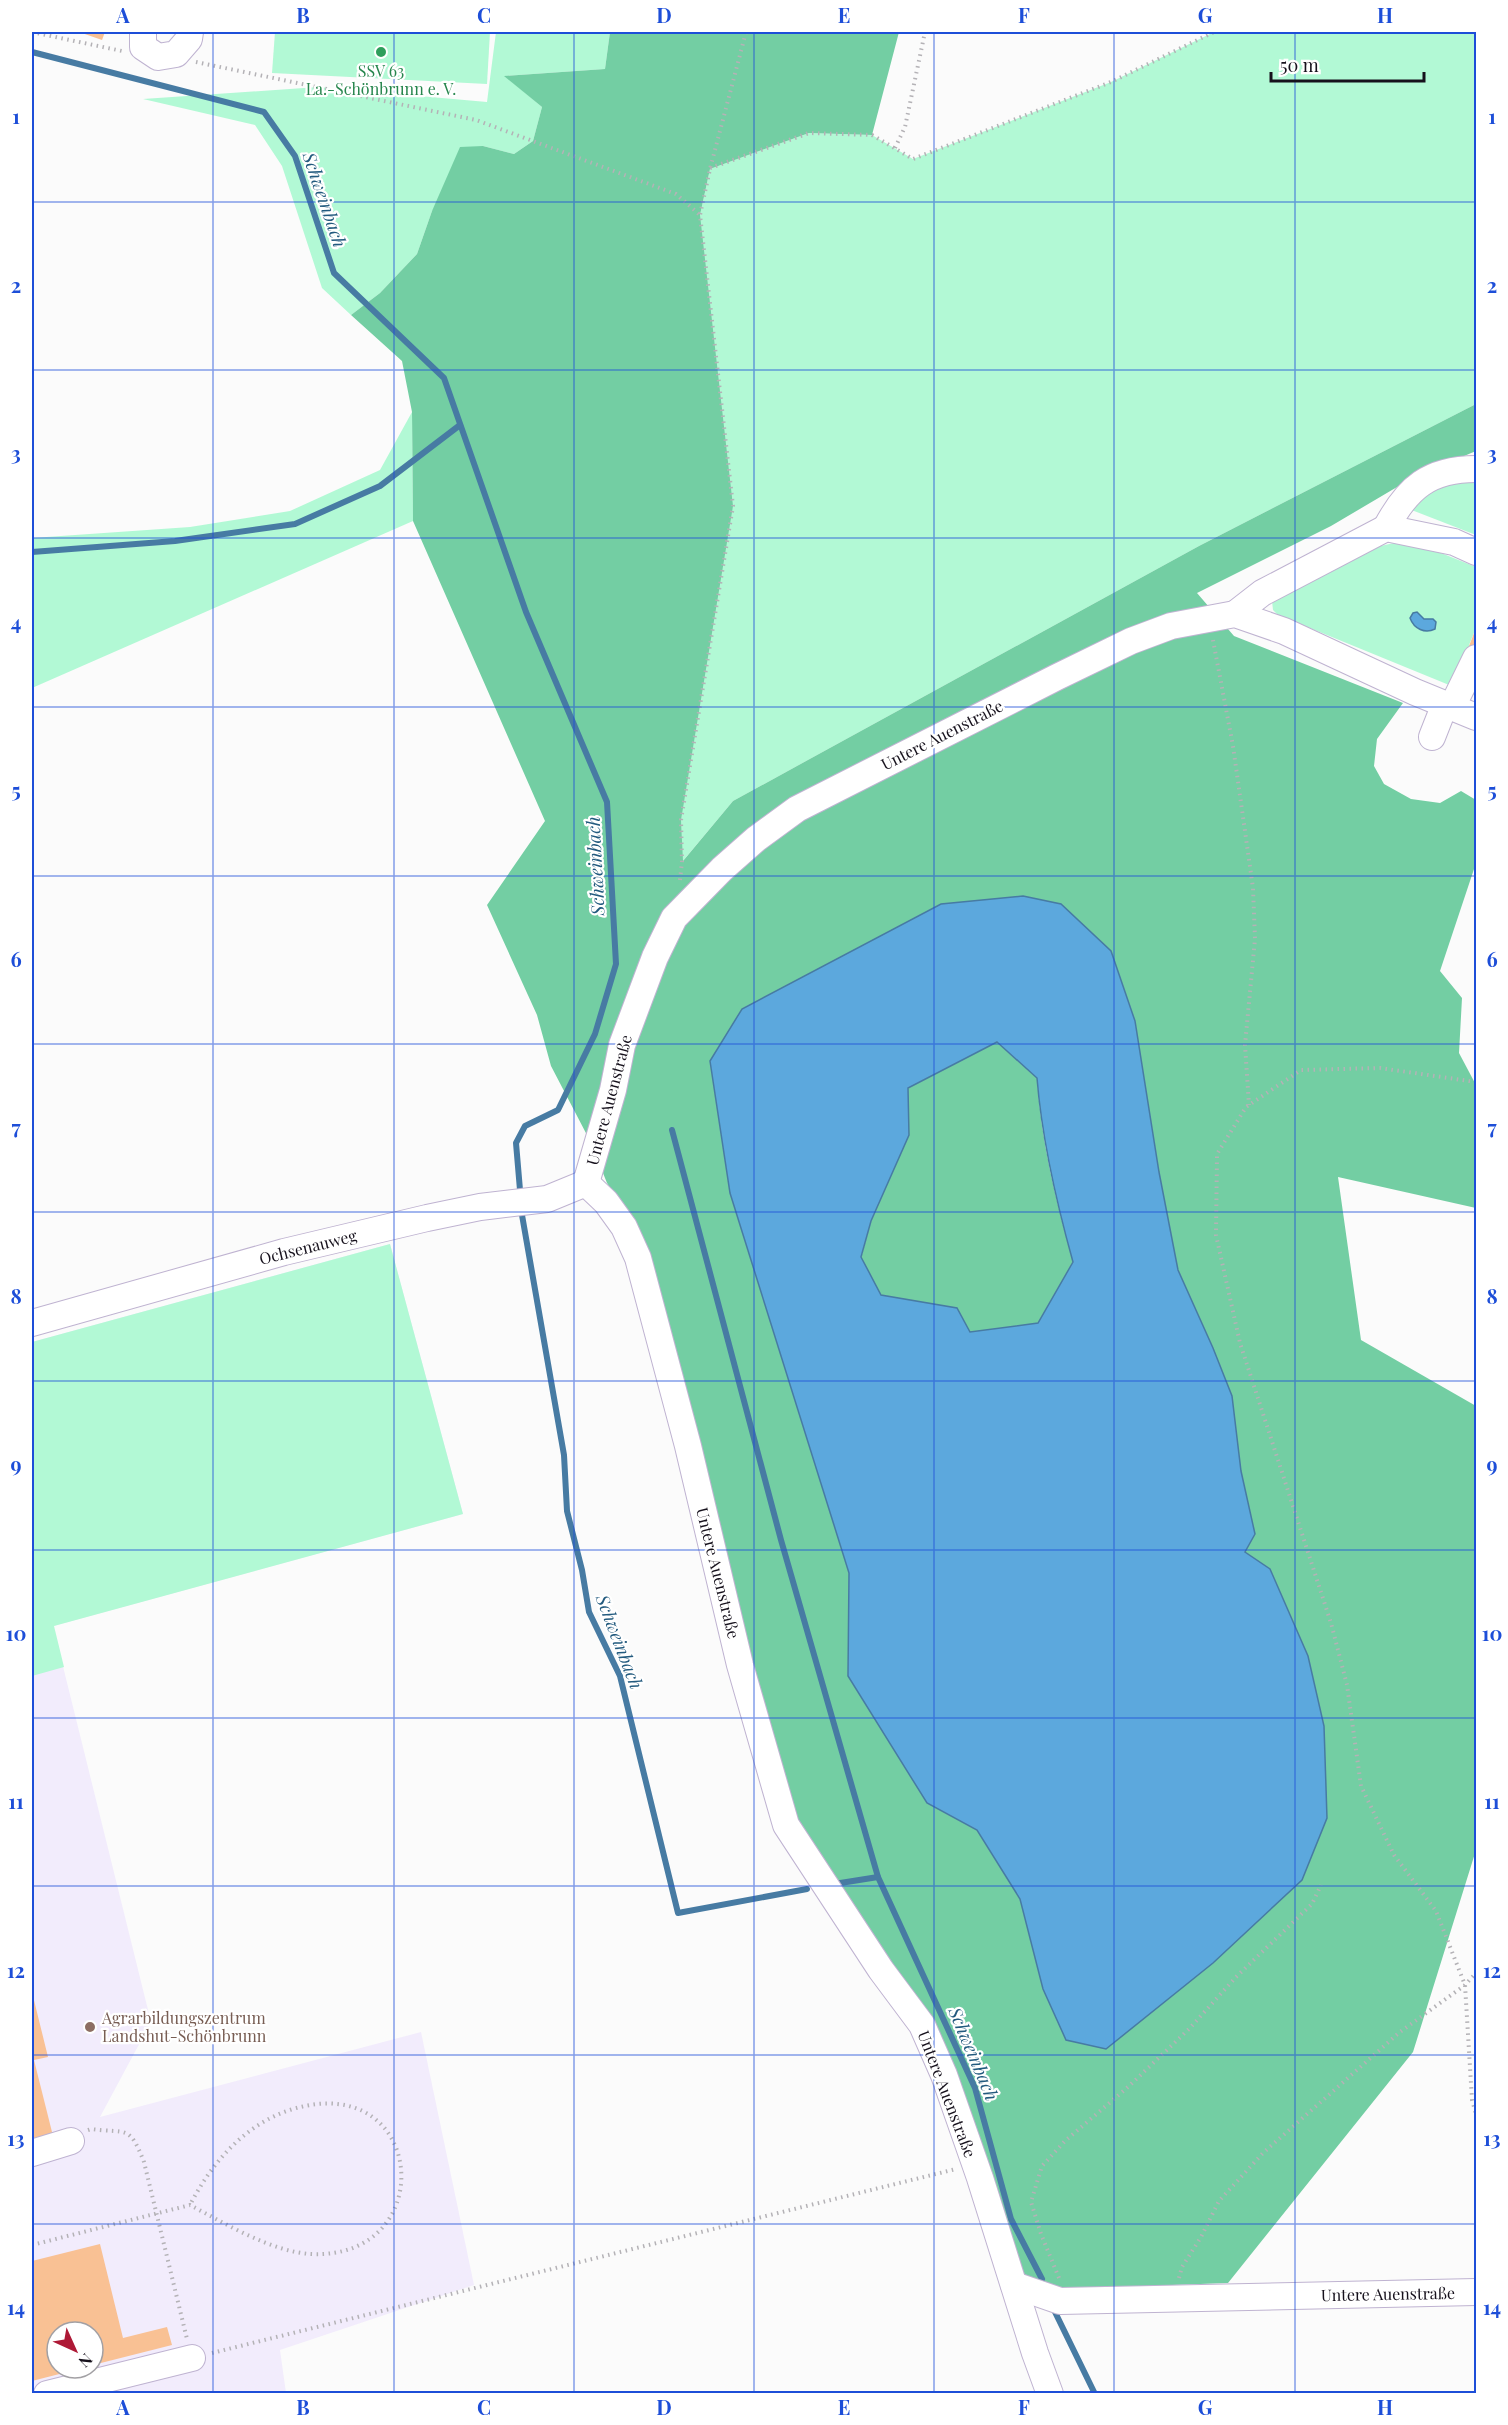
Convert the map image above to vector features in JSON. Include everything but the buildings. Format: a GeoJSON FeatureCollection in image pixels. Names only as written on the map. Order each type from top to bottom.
{"type":"FeatureCollection","features":[{"type":"Feature","properties":{"kind":"street"},"geometry":{"type":"LineString","coordinates":[[143,39],[158,57],[176,54],[189,39],[190,32]]}},
{"type":"Feature","properties":{"kind":"street"},"geometry":{"type":"LineString","coordinates":[[1235,614],[1262,593],[1386,528],[1399,504],[1416,487],[1436,476],[1457,469],[1476,469]]}},
{"type":"Feature","properties":{"kind":"street"},"geometry":{"type":"LineString","coordinates":[[1386,528],[1454,542],[1476,552]]}},
{"type":"Feature","properties":{"kind":"street","name":"Untere Auenstraße"},"geometry":{"type":"LineString","coordinates":[[1050,2394],[944,2075],[922,2025],[881,1970],[786,1825],[741,1665],[688,1446],[638,1258],[624,1227],[606,1202],[586,1183],[613,1090],[622,1045],[655,957],[674,918],[722,869],[756,839],[797,809],[1131,641],[1172,626],[1235,614],[1284,631],[1476,717]]}},
{"type":"Feature","properties":{"kind":"street"},"geometry":{"type":"LineString","coordinates":[[1432,737],[1476,658]]}},
{"type":"Feature","properties":{"kind":"street","name":"Ochsenauweg"},"geometry":{"type":"LineString","coordinates":[[32,1323],[284,1252],[427,1218],[548,1199],[586,1183]]}},
{"type":"Feature","properties":{"kind":"street"},"geometry":{"type":"LineString","coordinates":[[32,2153],[71,2141]]}},
{"type":"Feature","properties":{"kind":"street","name":"Untere Auenstraße"},"geometry":{"type":"LineString","coordinates":[[1014,2285],[1060,2301],[1476,2292]]}},
{"type":"Feature","properties":{"kind":"street"},"geometry":{"type":"LineString","coordinates":[[47,2394],[192,2358]]}},
{"type":"Feature","properties":{"kind":"path"},"geometry":{"type":"LineString","coordinates":[[32,32],[125,51],[143,39]]}},
{"type":"Feature","properties":{"kind":"path"},"geometry":{"type":"LineString","coordinates":[[679,884],[682,862],[681,820],[733,506],[700,214],[746,32]]}},
{"type":"Feature","properties":{"kind":"path"},"geometry":{"type":"LineString","coordinates":[[895,148],[905,127],[925,32]]}},
{"type":"Feature","properties":{"kind":"path"},"geometry":{"type":"LineString","coordinates":[[710,168],[809,133],[872,135],[913,159],[1111,82],[1214,32]]}},
{"type":"Feature","properties":{"kind":"path"},"geometry":{"type":"LineString","coordinates":[[176,54],[196,62],[476,120],[676,194],[700,214]]}},
{"type":"Feature","properties":{"kind":"path"},"geometry":{"type":"LineString","coordinates":[[1209,618],[1233,746],[1253,888],[1255,939],[1245,1045],[1249,1105]]}},
{"type":"Feature","properties":{"kind":"path"},"geometry":{"type":"LineString","coordinates":[[1476,1082],[1380,1068],[1301,1070],[1249,1105],[1217,1154],[1216,1234],[1240,1343],[1331,1623],[1347,1684],[1361,1786],[1394,1855],[1436,1911],[1465,1985],[1472,2100],[1476,2114]]}},
{"type":"Feature","properties":{"kind":"path"},"geometry":{"type":"LineString","coordinates":[[1068,2301],[1041,2234],[1031,2202],[1042,2166],[1065,2141],[1128,2087],[1189,2029],[1236,1977],[1312,1904],[1321,1885]]}},
{"type":"Feature","properties":{"kind":"path"},"geometry":{"type":"LineString","coordinates":[[1174,2298],[1182,2267],[1201,2237],[1219,2201],[1248,2169],[1263,2153],[1400,2032],[1465,1985],[1476,1973]]}},
{"type":"Feature","properties":{"kind":"path"},"geometry":{"type":"LineString","coordinates":[[32,2246],[190,2205],[253,2236],[288,2250],[312,2254],[338,2252],[358,2246],[376,2233],[390,2217],[401,2187],[403,2170],[393,2140],[372,2117],[343,2104],[311,2103],[270,2116],[252,2126],[235,2142],[200,2186],[190,2205]]}},
{"type":"Feature","properties":{"kind":"path"},"geometry":{"type":"LineString","coordinates":[[71,2141],[91,2128],[124,2131],[135,2139],[144,2162],[192,2358],[974,2164]]}},
{"type":"Feature","properties":{"kind":"shaded area"},"geometry":{"type":"Polygon","coordinates":[[[390,1244],[463,1514],[53,1626],[151,2022],[100,2117],[421,2032],[474,2285],[280,2350],[286,2393],[32,2394],[32,1342],[390,1244]]]}},
{"type":"Feature","properties":{"kind":"green space","name":"SSV 63 La.-Schönbrunn e. V."},"geometry":{"type":"Polygon","coordinates":[[[275,32],[490,32],[487,84],[272,73],[275,32]]]}},
{"type":"Feature","properties":{"kind":"green space"},"geometry":{"type":"Polygon","coordinates":[[[496,32],[610,32],[605,69],[505,76],[542,107],[533,141],[514,154],[483,146],[432,211],[417,254],[380,293],[351,315],[322,288],[282,166],[255,125],[143,99],[318,87],[487,102],[496,32]]]}},
{"type":"Feature","properties":{"kind":"green space"},"geometry":{"type":"Polygon","coordinates":[[[610,32],[899,32],[872,135],[809,133],[710,169],[700,215],[733,506],[681,820],[683,861],[733,801],[1199,546],[1476,404],[1476,451],[1414,477],[1331,526],[1197,593],[1234,636],[1403,703],[1377,739],[1374,766],[1384,784],[1411,799],[1440,803],[1461,791],[1476,800],[1476,863],[1440,971],[1462,998],[1459,1053],[1476,1085],[1476,1208],[1338,1177],[1361,1340],[1476,1406],[1476,1850],[1413,2052],[1228,2283],[1061,2289],[1032,2280],[1015,2268],[979,2160],[842,1896],[794,1822],[648,1260],[635,1223],[607,1183],[603,1173],[603,1160],[588,1137],[551,1066],[537,1015],[487,905],[545,821],[413,521],[412,412],[402,361],[351,315],[380,293],[417,254],[432,211],[460,147],[483,146],[514,154],[533,141],[542,107],[504,76],[605,69],[610,32]],[[1111,951],[710,1061],[730,1193],[849,1573],[848,1676],[927,1803],[977,1830],[1020,1899],[1043,1989],[1324,1726],[1308,1656],[1270,1569],[1245,1552],[1255,1534],[1213,1348],[1178,1270],[1159,1172],[1135,1021],[1111,951]]]}},
{"type":"Feature","properties":{"kind":"green space"},"geometry":{"type":"Polygon","coordinates":[[[1214,32],[1476,32],[1476,404],[1199,546],[733,801],[682,862],[681,820],[700,215],[710,169],[809,133],[872,135],[913,159],[1111,82],[1214,32]]]}},
{"type":"Feature","properties":{"kind":"green space"},"geometry":{"type":"Polygon","coordinates":[[[412,412],[413,521],[32,688],[32,538],[190,527],[290,511],[380,470],[412,412]]]}},
{"type":"Feature","properties":{"kind":"green space"},"geometry":{"type":"Polygon","coordinates":[[[1476,478],[1476,535],[1409,509],[1425,490],[1476,478]]]}},
{"type":"Feature","properties":{"kind":"green space"},"geometry":{"type":"Polygon","coordinates":[[[1394,543],[1436,551],[1476,567],[1476,628],[1469,645],[1476,649],[1476,696],[1278,615],[1273,610],[1272,601],[1376,547],[1394,543]]]}},
{"type":"Feature","properties":{"kind":"green space"},"geometry":{"type":"Polygon","coordinates":[[[997,1042],[1037,1078],[1050,1171],[1073,1262],[1038,1323],[969,1333],[915,1301],[881,1295],[861,1258],[871,1221],[908,1135],[908,1088],[997,1042]]]}},
{"type":"Feature","properties":{"kind":"green space"},"geometry":{"type":"Polygon","coordinates":[[[390,1244],[463,1514],[54,1626],[64,1667],[32,1676],[32,1342],[390,1244]]]}},
{"type":"Feature","properties":{"kind":"water"},"geometry":{"type":"Polygon","coordinates":[[[1417,612],[1424,619],[1433,619],[1436,622],[1435,629],[1424,631],[1417,628],[1410,618],[1413,613],[1417,612]]]}},
{"type":"Feature","properties":{"kind":"water"},"geometry":{"type":"Polygon","coordinates":[[[1023,896],[1061,904],[1111,951],[1135,1021],[1159,1172],[1178,1270],[1232,1396],[1241,1471],[1255,1534],[1245,1552],[1270,1569],[1308,1656],[1324,1726],[1327,1818],[1302,1880],[1213,1963],[1106,2049],[1066,2040],[1043,1989],[1020,1899],[977,1830],[927,1803],[848,1676],[849,1573],[730,1193],[710,1061],[742,1009],[941,904],[1023,896]],[[997,1042],[908,1088],[909,1135],[871,1221],[861,1257],[881,1295],[957,1308],[970,1332],[1038,1323],[1073,1262],[1050,1171],[1037,1078],[997,1042]]]}},
{"type":"Feature","properties":{"kind":"waterway","name":"Schweinbach"},"geometry":{"type":"LineString","coordinates":[[32,52],[264,112],[295,156],[334,273],[444,378],[526,612],[607,802],[616,964],[595,1034],[558,1110],[525,1126],[516,1143],[520,1190]]}},
{"type":"Feature","properties":{"kind":"waterway","name":"Schweinbach"},"geometry":{"type":"LineString","coordinates":[[32,552],[175,541],[295,524],[380,486],[460,425]]}},
{"type":"Feature","properties":{"kind":"waterway","name":"Schweinbach"},"geometry":{"type":"LineString","coordinates":[[672,1130],[781,1540],[878,1877],[975,2088],[1011,2219],[1042,2279]]}},
{"type":"Feature","properties":{"kind":"waterway","name":"Schweinbach"},"geometry":{"type":"LineString","coordinates":[[522,1215],[564,1455],[567,1511],[582,1570],[589,1612],[620,1676],[678,1913],[807,1889]]}},
{"type":"Feature","properties":{"kind":"waterway","name":"Schweinbach"},"geometry":{"type":"LineString","coordinates":[[834,1884],[878,1877]]}},
{"type":"Feature","properties":{"kind":"waterway","name":"Schweinbach"},"geometry":{"type":"LineString","coordinates":[[1055,2312],[1095,2394]]}},
{"type":"Feature","properties":{"kind":"place","name":"SSV 63 La.-Schönbrunn e. V."},"geometry":{"type":"Point","coordinates":[381,52]}},
{"type":"Feature","properties":{"kind":"place","name":"Agrarbildungszentrum Landshut-Schönbrunn"},"geometry":{"type":"Point","coordinates":[90,2027]}}]}
